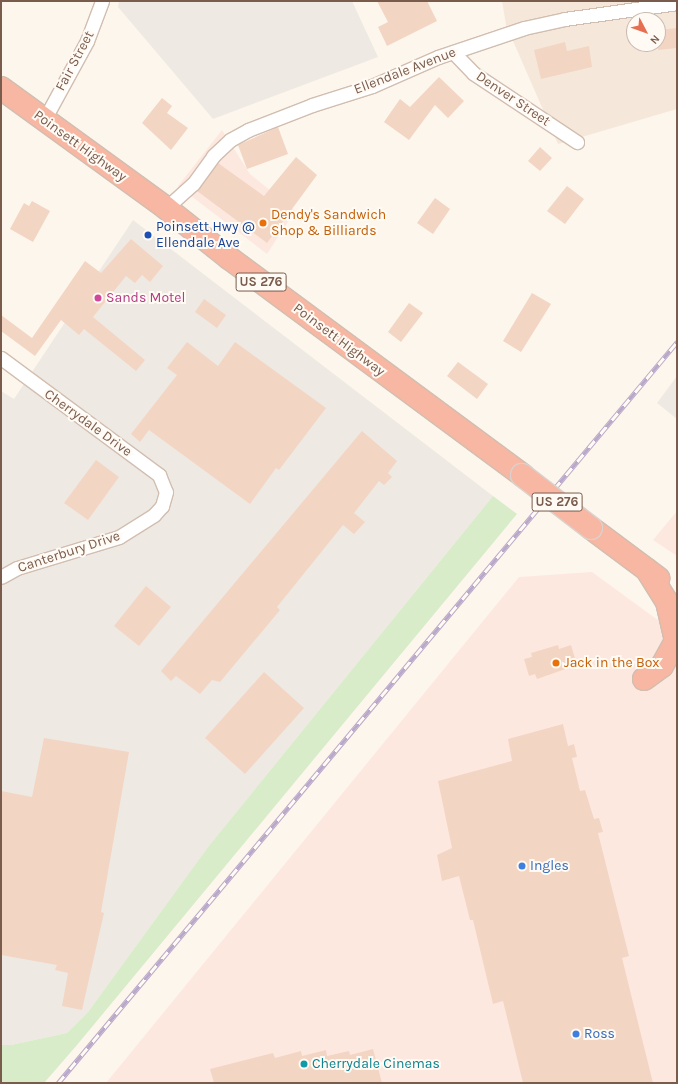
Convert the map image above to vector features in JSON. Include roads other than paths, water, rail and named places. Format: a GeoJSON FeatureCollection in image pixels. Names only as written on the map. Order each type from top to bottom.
{"type":"FeatureCollection","features":[{"type":"Feature","properties":{"kind":"highway","name":"Poinsett Highway"},"geometry":{"type":"LineString","coordinates":[[1,88],[166,208],[229,258],[677,592]]}},
{"type":"Feature","properties":{"kind":"highway"},"geometry":{"type":"LineString","coordinates":[[644,679],[662,666],[676,641],[667,602],[646,570]]}},
{"type":"Feature","properties":{"kind":"street","name":"Fair Street"},"geometry":{"type":"LineString","coordinates":[[44,120],[87,41],[102,1]]}},
{"type":"Feature","properties":{"kind":"street","name":"Ellendale Avenue"},"geometry":{"type":"LineString","coordinates":[[166,208],[193,184],[212,156],[230,140],[248,130],[312,105],[372,86],[453,52],[524,28],[659,3],[677,3]]}},
{"type":"Feature","properties":{"kind":"street","name":"Denver Street"},"geometry":{"type":"LineString","coordinates":[[453,52],[473,73],[577,142]]}},
{"type":"Feature","properties":{"kind":"street","name":"Cherrydale Drive"},"geometry":{"type":"LineString","coordinates":[[1,358],[159,475],[166,492]]}},
{"type":"Feature","properties":{"kind":"street","name":"Canterbury Drive"},"geometry":{"type":"LineString","coordinates":[[1,577],[17,568],[119,537],[154,515],[162,506],[166,492]]}},
{"type":"Feature","properties":{"kind":"railway"},"geometry":{"type":"LineString","coordinates":[[58,1083],[677,342]]}},
{"type":"Feature","properties":{"kind":"place","name":"Dendy's Sandwich Shop & Billiards"},"geometry":{"type":"Point","coordinates":[263,223]}},
{"type":"Feature","properties":{"kind":"place","name":"Poinsett Hwy @ Ellendale Ave"},"geometry":{"type":"Point","coordinates":[148,235]}},
{"type":"Feature","properties":{"kind":"place","name":"Sands Motel"},"geometry":{"type":"Point","coordinates":[98,298]}},
{"type":"Feature","properties":{"kind":"place","name":"Jack in the Box"},"geometry":{"type":"Point","coordinates":[556,663]}},
{"type":"Feature","properties":{"kind":"place","name":"Ingles"},"geometry":{"type":"Point","coordinates":[522,866]}},
{"type":"Feature","properties":{"kind":"place","name":"Ross"},"geometry":{"type":"Point","coordinates":[576,1034]}},
{"type":"Feature","properties":{"kind":"place","name":"Cherrydale Cinemas"},"geometry":{"type":"Point","coordinates":[304,1064]}}]}
